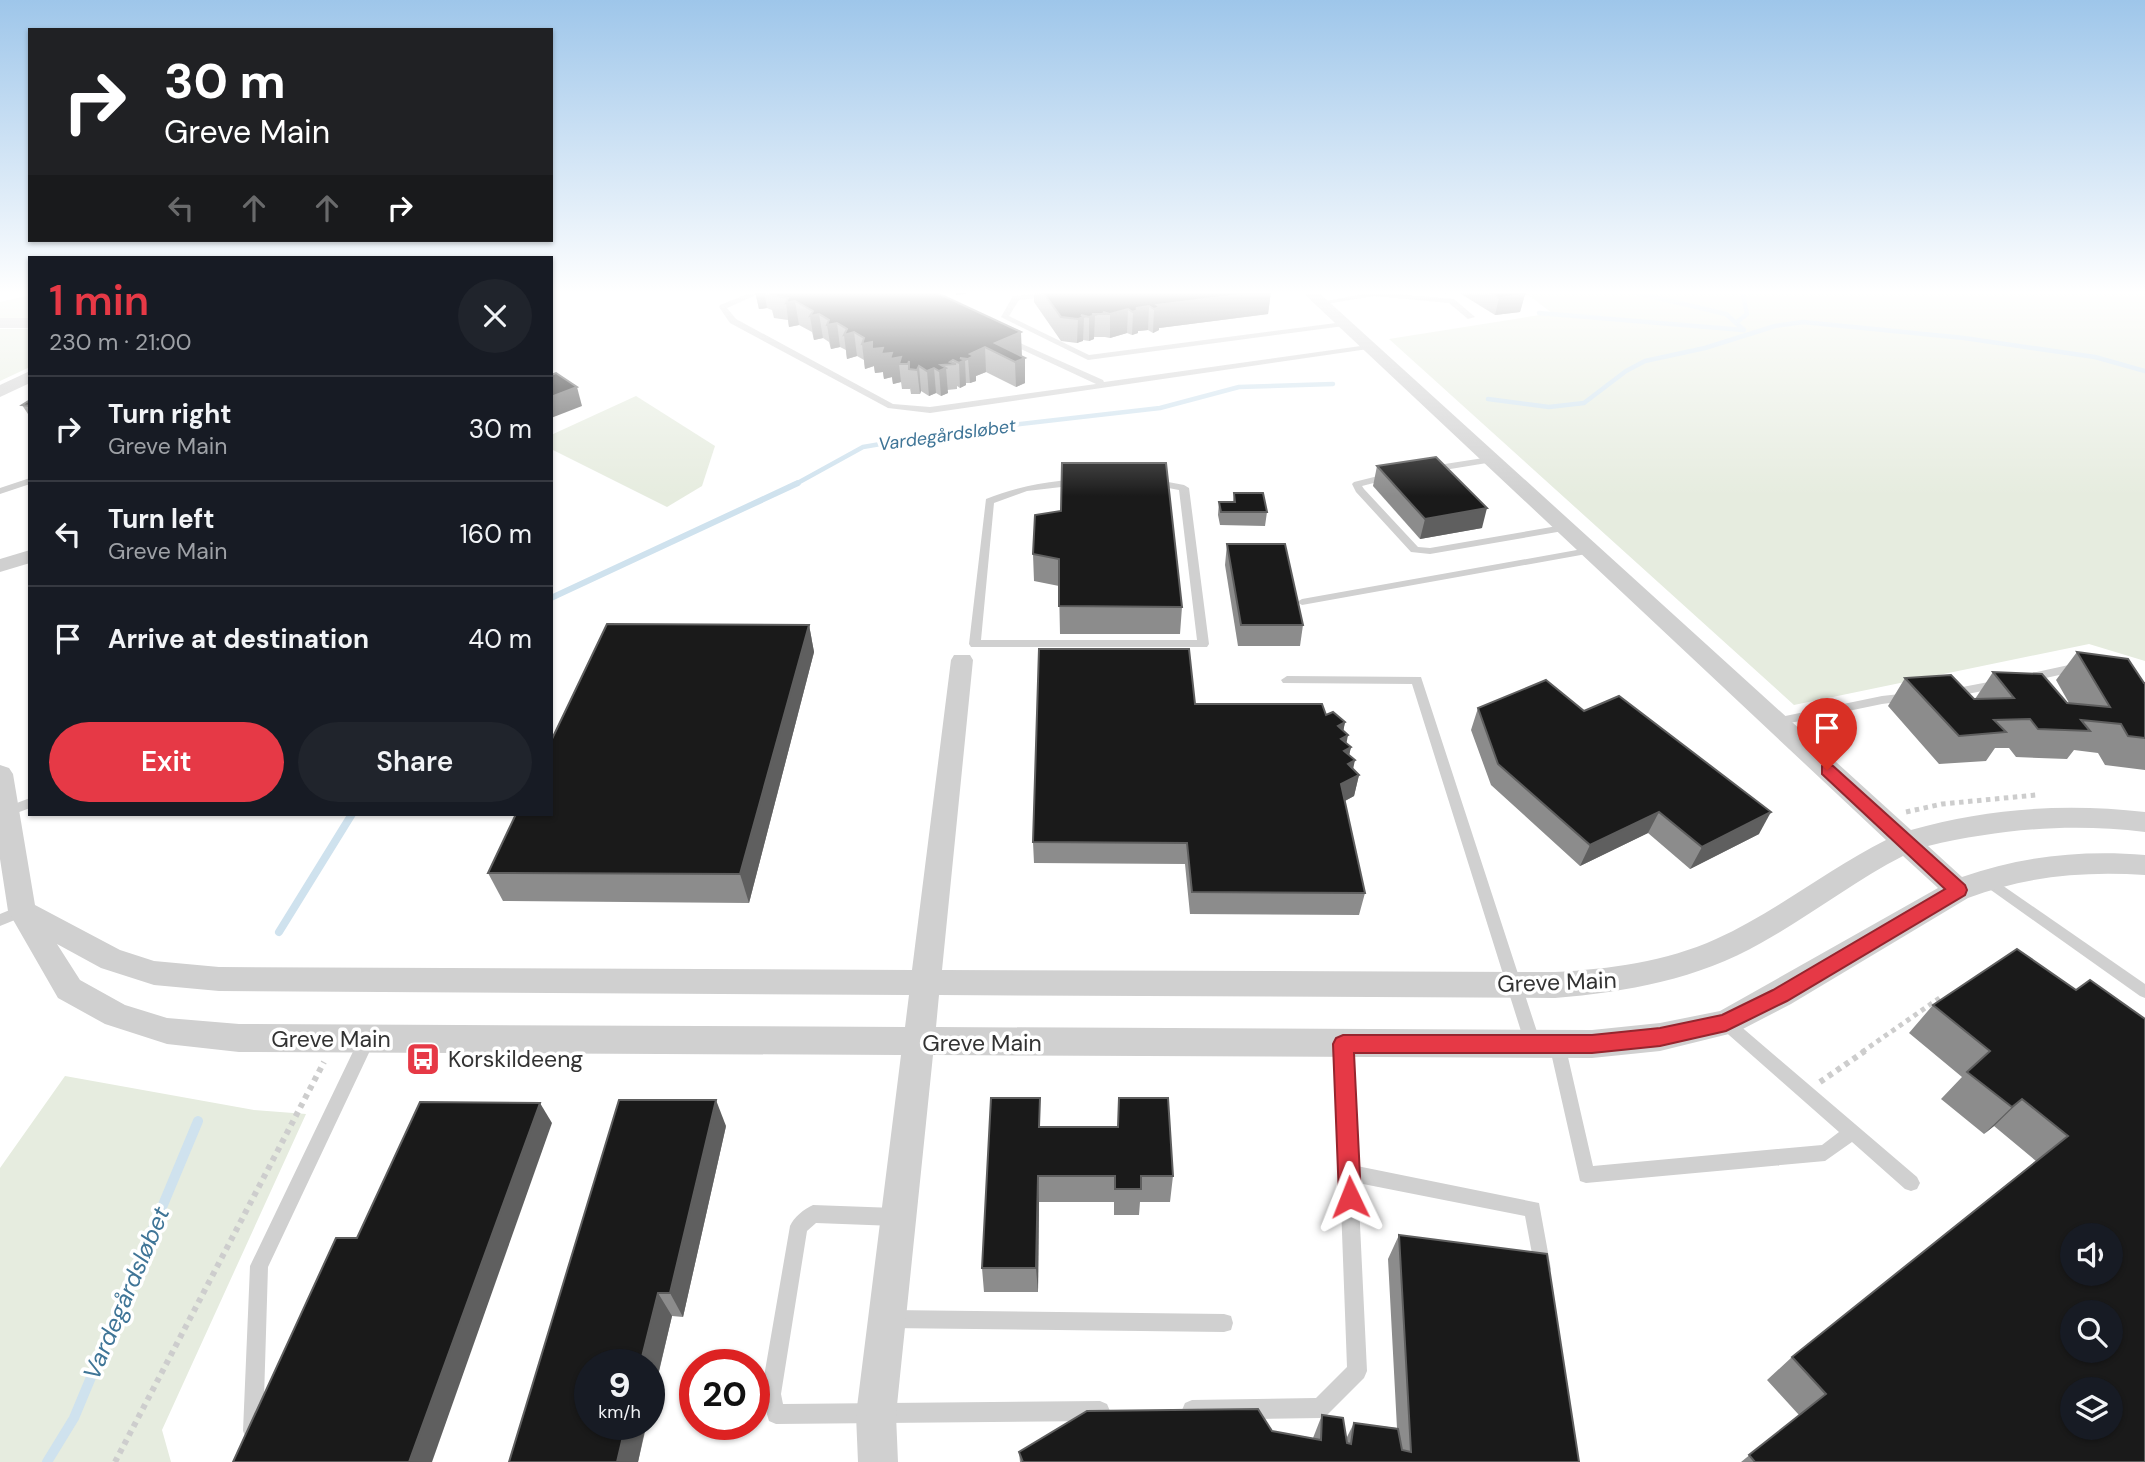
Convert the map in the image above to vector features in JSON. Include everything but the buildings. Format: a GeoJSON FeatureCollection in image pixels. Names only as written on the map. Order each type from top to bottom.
{"type":"FeatureCollection","features":[{"type":"Feature","properties":{"kind":"street"},"geometry":{"type":"LineString","coordinates":[[1381,359],[1905,842],[1972,884]]}},
{"type":"Feature","properties":{"kind":"street"},"geometry":{"type":"LineString","coordinates":[[0,392],[28,377]]}},
{"type":"Feature","properties":{"kind":"street"},"geometry":{"type":"LineString","coordinates":[[0,566],[28,557]]}},
{"type":"Feature","properties":{"kind":"street"},"geometry":{"type":"LineString","coordinates":[[878,1462],[876,1415],[919,1043],[923,984],[969,652]]}},
{"type":"Feature","properties":{"kind":"street","name":"Greve Main"},"geometry":{"type":"LineString","coordinates":[[0,774],[18,807],[11,916],[69,989],[116,1015],[167,1031],[227,1037],[335,1040],[1343,1044],[1545,1044],[1660,1037],[1726,1023],[1780,995],[1972,884],[2047,865],[2112,862],[2145,865]]}},
{"type":"Feature","properties":{"kind":"street","name":"Greve Main"},"geometry":{"type":"LineString","coordinates":[[11,916],[111,959],[154,973],[219,979],[1514,985],[1623,981],[1673,968],[1727,947],[1905,842],[1969,825],[2030,818],[2074,816],[2145,822]]}},
{"type":"Feature","properties":{"kind":"lane"},"geometry":{"type":"LineString","coordinates":[[806,359],[902,410],[930,410],[1282,359]]}},
{"type":"Feature","properties":{"kind":"lane"},"geometry":{"type":"LineString","coordinates":[[1047,359],[1087,379],[1108,384]]}},
{"type":"Feature","properties":{"kind":"lane"},"geometry":{"type":"LineString","coordinates":[[1421,471],[1490,460]]}},
{"type":"Feature","properties":{"kind":"lane"},"geometry":{"type":"LineString","coordinates":[[1407,473],[1357,484],[1359,490],[1403,541],[1415,550],[1430,551],[1563,528]]}},
{"type":"Feature","properties":{"kind":"lane"},"geometry":{"type":"LineString","coordinates":[[1147,481],[1184,488],[1203,644],[969,652],[989,502],[1002,495],[1072,482],[1147,481]]}},
{"type":"Feature","properties":{"kind":"lane"},"geometry":{"type":"LineString","coordinates":[[0,491],[28,482]]}},
{"type":"Feature","properties":{"kind":"lane"},"geometry":{"type":"LineString","coordinates":[[1303,602],[1588,551]]}},
{"type":"Feature","properties":{"kind":"lane"},"geometry":{"type":"LineString","coordinates":[[1776,722],[1882,700],[1927,696],[2084,666],[2097,669]]}},
{"type":"Feature","properties":{"kind":"lane"},"geometry":{"type":"LineString","coordinates":[[1287,680],[1417,680],[1514,985],[1545,1044],[1586,1175],[1825,1153],[1852,1132]]}},
{"type":"Feature","properties":{"kind":"lane"},"geometry":{"type":"LineString","coordinates":[[1972,884],[2145,992]]}},
{"type":"Feature","properties":{"kind":"lane"},"geometry":{"type":"LineString","coordinates":[[1726,1023],[1911,1183]]}},
{"type":"Feature","properties":{"kind":"lane"},"geometry":{"type":"LineString","coordinates":[[253,1433],[259,1266],[367,1040]]}},
{"type":"Feature","properties":{"kind":"lane"},"geometry":{"type":"LineString","coordinates":[[1179,1410],[1320,1408],[1357,1371],[1343,1044]]}},
{"type":"Feature","properties":{"kind":"lane"},"geometry":{"type":"LineString","coordinates":[[1349,1173],[1532,1209],[1545,1289]]}},
{"type":"Feature","properties":{"kind":"lane"},"geometry":{"type":"LineString","coordinates":[[899,1217],[813,1214],[799,1226],[771,1394],[776,1414],[1124,1411]]}},
{"type":"Feature","properties":{"kind":"lane"},"geometry":{"type":"LineString","coordinates":[[887,1320],[1224,1323]]}},
{"type":"Feature","properties":{"kind":"path"},"geometry":{"type":"LineString","coordinates":[[1805,1093],[1941,997],[1951,1005]]}},
{"type":"Feature","properties":{"kind":"path"},"geometry":{"type":"LineString","coordinates":[[115,1462],[335,1040]]}},
{"type":"Feature","properties":{"kind":"shaded area"},"geometry":{"type":"Polygon","coordinates":[[[0,359],[28,359],[28,368],[0,381],[0,359]]]}},
{"type":"Feature","properties":{"kind":"shaded area"},"geometry":{"type":"Polygon","coordinates":[[[1411,359],[2145,359],[2145,661],[2089,644],[1794,705],[1411,359]]]}},
{"type":"Feature","properties":{"kind":"shaded area"},"geometry":{"type":"Polygon","coordinates":[[[636,396],[715,446],[702,486],[667,507],[553,450],[553,434],[636,396]]]}},
{"type":"Feature","properties":{"kind":"shaded area"},"geometry":{"type":"Polygon","coordinates":[[[65,1076],[254,1110],[306,1114],[162,1430],[171,1462],[0,1462],[0,1168],[65,1076]]]}},
{"type":"Feature","properties":{"kind":"waterway","name":"Vardegårdsløbet"},"geometry":{"type":"LineString","coordinates":[[1488,399],[1549,407],[1584,403],[1626,371],[1653,359]]}},
{"type":"Feature","properties":{"kind":"waterway","name":"Vardegårdsløbet"},"geometry":{"type":"LineString","coordinates":[[2103,359],[2145,371]]}},
{"type":"Feature","properties":{"kind":"waterway","name":"Vardegårdsløbet"},"geometry":{"type":"LineString","coordinates":[[796,484],[863,447],[951,432],[1160,408],[1239,387],[1333,384]]}},
{"type":"Feature","properties":{"kind":"waterway","name":"Vardegårdsløbet"},"geometry":{"type":"LineString","coordinates":[[553,597],[796,484]]}},
{"type":"Feature","properties":{"kind":"waterway","name":"Vardegårdsløbet"},"geometry":{"type":"LineString","coordinates":[[279,932],[351,816]]}},
{"type":"Feature","properties":{"kind":"waterway","name":"Vardegårdsløbet"},"geometry":{"type":"LineString","coordinates":[[47,1462],[74,1418],[198,1121]]}},
{"type":"Feature","properties":{"kind":"place","name":"Korskildeeng"},"geometry":{"type":"Point","coordinates":[423,1059]}},
{"type":"Feature","properties":{"kind":"route"},"geometry":{"type":"LineString","coordinates":[[1350,1197],[1343,1044],[1592,1044],[1660,1037],[1726,1023],[1780,995],[1958,890],[1827,770]]}}]}
